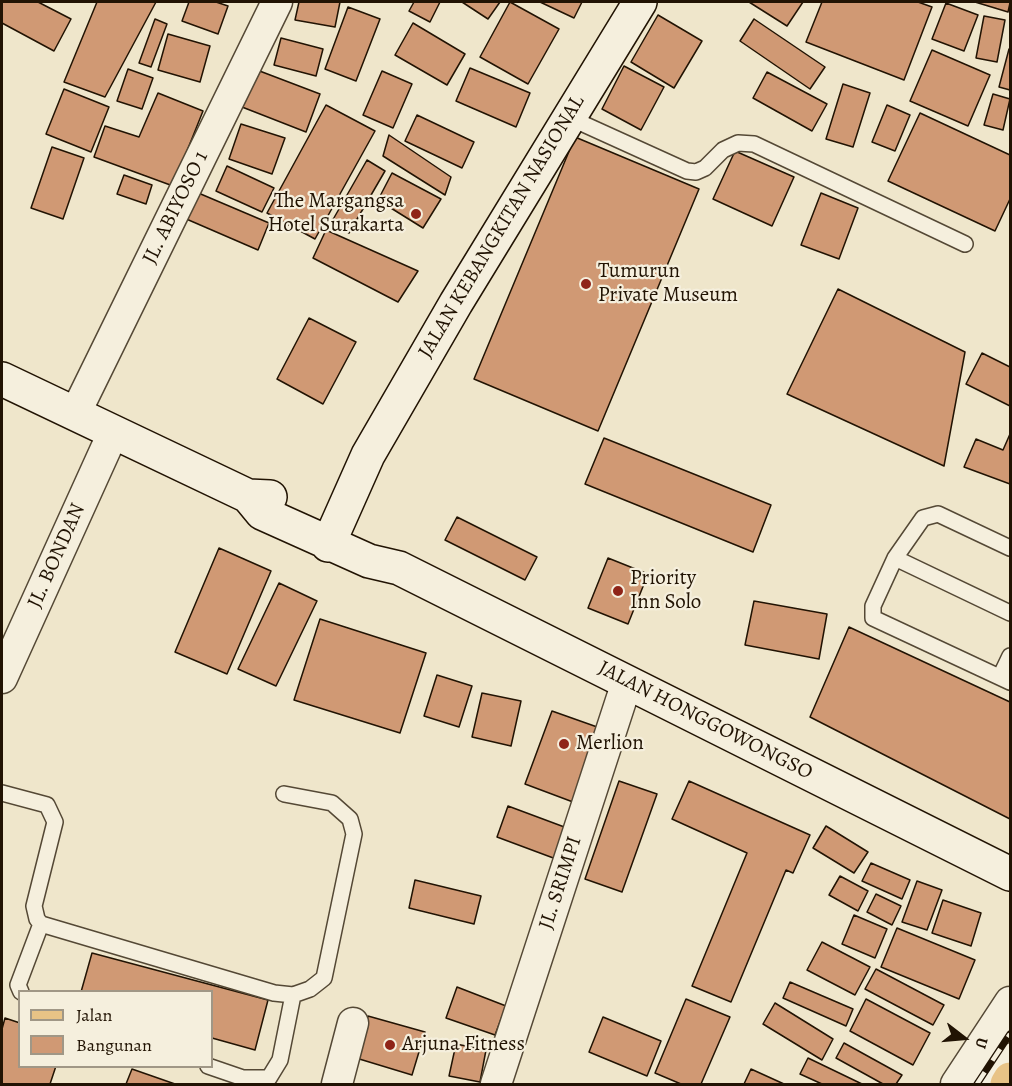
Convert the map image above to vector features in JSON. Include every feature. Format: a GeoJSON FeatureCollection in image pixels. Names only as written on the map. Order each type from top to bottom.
{"type":"FeatureCollection","features":[{"type":"Feature","properties":{"kind":"main road","name":"JALAN KEBANGKITAN NASIONAL"},"geometry":{"type":"LineString","coordinates":[[325,531],[456,303],[640,2]]}},
{"type":"Feature","properties":{"kind":"main road","name":"JALAN HONGGOWONGSO"},"geometry":{"type":"LineString","coordinates":[[2,379],[248,496],[272,497],[325,531],[376,546],[399,568],[1011,874]]}},
{"type":"Feature","properties":{"kind":"main road"},"geometry":{"type":"LineString","coordinates":[[1007,1084],[1011,1079]]}},
{"type":"Feature","properties":{"kind":"street","name":"JL. ABIYOSO 1"},"geometry":{"type":"LineString","coordinates":[[75,414],[277,2]]}},
{"type":"Feature","properties":{"kind":"street","name":"JL. BONDAN"},"geometry":{"type":"LineString","coordinates":[[2,678],[112,433]]}},
{"type":"Feature","properties":{"kind":"street","name":"JL. SRIMPI"},"geometry":{"type":"LineString","coordinates":[[496,1084],[627,682]]}},
{"type":"Feature","properties":{"kind":"street"},"geometry":{"type":"LineString","coordinates":[[957,1084],[1011,1002]]}},
{"type":"Feature","properties":{"kind":"street"},"geometry":{"type":"LineString","coordinates":[[337,1084],[353,1023]]}},
{"type":"Feature","properties":{"kind":"lane"},"geometry":{"type":"LineString","coordinates":[[568,117],[687,171],[696,172],[705,168],[723,150],[738,143],[754,144],[965,244]]}},
{"type":"Feature","properties":{"kind":"lane"},"geometry":{"type":"LineString","coordinates":[[1011,548],[938,514],[923,518],[895,558],[873,606],[873,618],[1005,680],[1011,656]]}},
{"type":"Feature","properties":{"kind":"lane"},"geometry":{"type":"LineString","coordinates":[[895,558],[1011,613]]}},
{"type":"Feature","properties":{"kind":"lane"},"geometry":{"type":"LineString","coordinates":[[2,793],[47,805],[55,822],[34,906],[37,919],[41,924],[274,993],[293,994],[310,989],[324,978],[354,834],[350,819],[332,803],[285,794]]}},
{"type":"Feature","properties":{"kind":"lane"},"geometry":{"type":"LineString","coordinates":[[20,990],[18,985],[41,924]]}},
{"type":"Feature","properties":{"kind":"lane"},"geometry":{"type":"LineString","coordinates":[[213,1068],[243,1078],[269,1078],[280,1060],[293,994]]}},
{"type":"Feature","properties":{"kind":"lane"},"geometry":{"type":"LineString","coordinates":[[988,1084],[1011,1051]]}},
{"type":"Feature","properties":{"kind":"building"},"geometry":{"type":"Polygon","coordinates":[[[2,2],[38,2],[71,19],[54,51],[2,23],[2,2]]]}},
{"type":"Feature","properties":{"kind":"building"},"geometry":{"type":"Polygon","coordinates":[[[97,2],[156,2],[105,97],[64,82],[97,2]]]}},
{"type":"Feature","properties":{"kind":"building"},"geometry":{"type":"Polygon","coordinates":[[[189,2],[216,2],[228,6],[218,34],[182,21],[189,2]]]}},
{"type":"Feature","properties":{"kind":"building"},"geometry":{"type":"Polygon","coordinates":[[[299,2],[340,2],[335,27],[295,20],[299,2]]]}},
{"type":"Feature","properties":{"kind":"building"},"geometry":{"type":"Polygon","coordinates":[[[414,2],[440,2],[430,22],[409,11],[414,2]]]}},
{"type":"Feature","properties":{"kind":"building"},"geometry":{"type":"Polygon","coordinates":[[[462,2],[500,2],[488,19],[462,2]]]}},
{"type":"Feature","properties":{"kind":"building"},"geometry":{"type":"Polygon","coordinates":[[[510,2],[559,29],[528,84],[480,57],[510,2]]]}},
{"type":"Feature","properties":{"kind":"building"},"geometry":{"type":"Polygon","coordinates":[[[540,2],[582,2],[574,18],[540,2]]]}},
{"type":"Feature","properties":{"kind":"building"},"geometry":{"type":"Polygon","coordinates":[[[749,2],[803,2],[787,26],[749,2]]]}},
{"type":"Feature","properties":{"kind":"building"},"geometry":{"type":"Polygon","coordinates":[[[822,2],[918,2],[932,7],[904,80],[806,42],[822,2]]]}},
{"type":"Feature","properties":{"kind":"building"},"geometry":{"type":"Polygon","coordinates":[[[975,2],[1010,2],[1010,3],[1008,12],[975,2]]]}},
{"type":"Feature","properties":{"kind":"building"},"geometry":{"type":"Polygon","coordinates":[[[946,3],[978,15],[964,51],[932,39],[946,3]]]}},
{"type":"Feature","properties":{"kind":"building"},"geometry":{"type":"Polygon","coordinates":[[[348,7],[380,19],[356,81],[325,69],[348,7]]]}},
{"type":"Feature","properties":{"kind":"building"},"geometry":{"type":"Polygon","coordinates":[[[658,15],[702,41],[674,88],[631,62],[658,15]]]}},
{"type":"Feature","properties":{"kind":"building"},"geometry":{"type":"Polygon","coordinates":[[[984,16],[1005,20],[997,62],[976,58],[984,16]]]}},
{"type":"Feature","properties":{"kind":"building"},"geometry":{"type":"Polygon","coordinates":[[[155,19],[167,24],[151,67],[139,63],[155,19]]]}},
{"type":"Feature","properties":{"kind":"building"},"geometry":{"type":"Polygon","coordinates":[[[754,19],[825,67],[810,89],[740,41],[754,19]]]}},
{"type":"Feature","properties":{"kind":"building"},"geometry":{"type":"Polygon","coordinates":[[[413,23],[465,54],[447,85],[395,55],[413,23]]]}},
{"type":"Feature","properties":{"kind":"building"},"geometry":{"type":"Polygon","coordinates":[[[168,34],[210,46],[200,82],[158,70],[168,34]]]}},
{"type":"Feature","properties":{"kind":"building"},"geometry":{"type":"Polygon","coordinates":[[[281,38],[323,49],[316,76],[274,65],[281,38]]]}},
{"type":"Feature","properties":{"kind":"building"},"geometry":{"type":"Polygon","coordinates":[[[1010,49],[1010,90],[999,87],[1010,49]]]}},
{"type":"Feature","properties":{"kind":"building"},"geometry":{"type":"Polygon","coordinates":[[[932,50],[990,75],[968,126],[910,101],[932,50]]]}},
{"type":"Feature","properties":{"kind":"building"},"geometry":{"type":"Polygon","coordinates":[[[624,66],[664,87],[641,130],[602,109],[624,66]]]}},
{"type":"Feature","properties":{"kind":"building"},"geometry":{"type":"Polygon","coordinates":[[[470,68],[530,93],[516,127],[456,101],[470,68]]]}},
{"type":"Feature","properties":{"kind":"building"},"geometry":{"type":"Polygon","coordinates":[[[128,69],[153,78],[142,109],[117,101],[128,69]]]}},
{"type":"Feature","properties":{"kind":"building"},"geometry":{"type":"Polygon","coordinates":[[[257,70],[320,94],[306,132],[242,107],[257,70]]]}},
{"type":"Feature","properties":{"kind":"building"},"geometry":{"type":"Polygon","coordinates":[[[382,71],[412,84],[393,128],[363,115],[382,71]]]}},
{"type":"Feature","properties":{"kind":"building"},"geometry":{"type":"Polygon","coordinates":[[[767,72],[827,104],[812,131],[753,98],[767,72]]]}},
{"type":"Feature","properties":{"kind":"building"},"geometry":{"type":"Polygon","coordinates":[[[843,84],[870,93],[853,147],[826,139],[843,84]]]}},
{"type":"Feature","properties":{"kind":"building"},"geometry":{"type":"Polygon","coordinates":[[[64,89],[109,107],[91,152],[46,134],[64,89]]]}},
{"type":"Feature","properties":{"kind":"building"},"geometry":{"type":"Polygon","coordinates":[[[158,93],[203,111],[173,186],[94,157],[105,126],[139,137],[158,93]]]}},
{"type":"Feature","properties":{"kind":"building"},"geometry":{"type":"Polygon","coordinates":[[[993,94],[1010,99],[1003,130],[984,125],[993,94]]]}},
{"type":"Feature","properties":{"kind":"building"},"geometry":{"type":"Polygon","coordinates":[[[326,105],[375,131],[315,239],[267,213],[326,105]]]}},
{"type":"Feature","properties":{"kind":"building"},"geometry":{"type":"Polygon","coordinates":[[[887,105],[910,115],[895,151],[872,142],[887,105]]]}},
{"type":"Feature","properties":{"kind":"building"},"geometry":{"type":"Polygon","coordinates":[[[920,113],[1010,155],[1010,199],[995,231],[888,181],[920,113]]]}},
{"type":"Feature","properties":{"kind":"building"},"geometry":{"type":"Polygon","coordinates":[[[417,115],[474,142],[462,168],[405,141],[417,115]]]}},
{"type":"Feature","properties":{"kind":"building"},"geometry":{"type":"Polygon","coordinates":[[[241,124],[285,138],[272,174],[229,159],[241,124]]]}},
{"type":"Feature","properties":{"kind":"building"},"geometry":{"type":"Polygon","coordinates":[[[389,135],[451,177],[445,195],[383,156],[389,135]]]}},
{"type":"Feature","properties":{"kind":"building","name":"Tumurun Private Museum"},"geometry":{"type":"Polygon","coordinates":[[[575,137],[699,189],[598,431],[474,379],[575,137]]]}},
{"type":"Feature","properties":{"kind":"building"},"geometry":{"type":"Polygon","coordinates":[[[52,147],[84,158],[63,219],[31,208],[52,147]]]}},
{"type":"Feature","properties":{"kind":"building"},"geometry":{"type":"Polygon","coordinates":[[[735,151],[794,177],[772,226],[713,199],[735,151]]]}},
{"type":"Feature","properties":{"kind":"building"},"geometry":{"type":"Polygon","coordinates":[[[367,160],[385,171],[349,233],[331,223],[367,160]]]}},
{"type":"Feature","properties":{"kind":"building"},"geometry":{"type":"Polygon","coordinates":[[[227,166],[274,188],[262,212],[216,191],[227,166]]]}},
{"type":"Feature","properties":{"kind":"building","name":"The Margangsa Hotel Surakarta"},"geometry":{"type":"Polygon","coordinates":[[[392,173],[441,199],[423,228],[378,200],[392,173]]]}},
{"type":"Feature","properties":{"kind":"building"},"geometry":{"type":"Polygon","coordinates":[[[124,175],[152,185],[146,204],[117,194],[124,175]]]}},
{"type":"Feature","properties":{"kind":"building"},"geometry":{"type":"Polygon","coordinates":[[[196,192],[269,223],[258,250],[184,218],[196,192]]]}},
{"type":"Feature","properties":{"kind":"building"},"geometry":{"type":"Polygon","coordinates":[[[821,193],[858,208],[839,259],[801,245],[821,193]]]}},
{"type":"Feature","properties":{"kind":"building"},"geometry":{"type":"Polygon","coordinates":[[[326,230],[418,271],[398,302],[313,258],[326,230]]]}},
{"type":"Feature","properties":{"kind":"building"},"geometry":{"type":"Polygon","coordinates":[[[838,289],[965,352],[944,466],[787,394],[838,289]]]}},
{"type":"Feature","properties":{"kind":"building"},"geometry":{"type":"Polygon","coordinates":[[[309,318],[356,342],[323,404],[277,379],[309,318]]]}},
{"type":"Feature","properties":{"kind":"building"},"geometry":{"type":"Polygon","coordinates":[[[982,353],[1010,367],[1010,406],[966,384],[982,353]]]}},
{"type":"Feature","properties":{"kind":"building"},"geometry":{"type":"Polygon","coordinates":[[[1010,434],[1010,484],[964,467],[976,439],[1003,450],[1010,434]]]}},
{"type":"Feature","properties":{"kind":"building"},"geometry":{"type":"Polygon","coordinates":[[[604,438],[771,505],[753,552],[585,484],[604,438]]]}},
{"type":"Feature","properties":{"kind":"building"},"geometry":{"type":"Polygon","coordinates":[[[457,517],[537,557],[525,580],[445,540],[457,517]]]}},
{"type":"Feature","properties":{"kind":"building"},"geometry":{"type":"Polygon","coordinates":[[[219,548],[271,571],[227,674],[175,652],[219,548]]]}},
{"type":"Feature","properties":{"kind":"building","name":"Priority Inn Solo"},"geometry":{"type":"Polygon","coordinates":[[[608,558],[648,574],[628,624],[588,608],[608,558]]]}},
{"type":"Feature","properties":{"kind":"building"},"geometry":{"type":"Polygon","coordinates":[[[279,583],[317,601],[276,686],[238,669],[279,583]]]}},
{"type":"Feature","properties":{"kind":"building"},"geometry":{"type":"Polygon","coordinates":[[[754,601],[827,614],[819,659],[745,645],[754,601]]]}},
{"type":"Feature","properties":{"kind":"building"},"geometry":{"type":"Polygon","coordinates":[[[320,619],[426,653],[400,733],[294,700],[320,619]]]}},
{"type":"Feature","properties":{"kind":"building"},"geometry":{"type":"Polygon","coordinates":[[[849,627],[1010,702],[1010,819],[810,717],[849,627]]]}},
{"type":"Feature","properties":{"kind":"building"},"geometry":{"type":"Polygon","coordinates":[[[437,675],[472,686],[459,727],[424,716],[437,675]]]}},
{"type":"Feature","properties":{"kind":"building"},"geometry":{"type":"Polygon","coordinates":[[[482,693],[521,701],[511,746],[472,737],[482,693]]]}},
{"type":"Feature","properties":{"kind":"building"},"geometry":{"type":"Polygon","coordinates":[[[552,711],[600,728],[573,802],[525,784],[552,711]]]}},
{"type":"Feature","properties":{"kind":"building"},"geometry":{"type":"Polygon","coordinates":[[[619,781],[657,794],[622,892],[585,879],[619,781]]]}},
{"type":"Feature","properties":{"kind":"building"},"geometry":{"type":"Polygon","coordinates":[[[689,781],[810,835],[793,873],[786,870],[731,1002],[692,986],[747,853],[672,819],[689,781]]]}},
{"type":"Feature","properties":{"kind":"building"},"geometry":{"type":"Polygon","coordinates":[[[508,806],[567,828],[556,859],[497,837],[508,806]]]}},
{"type":"Feature","properties":{"kind":"building"},"geometry":{"type":"Polygon","coordinates":[[[826,826],[868,852],[854,873],[813,848],[826,826]]]}},
{"type":"Feature","properties":{"kind":"building"},"geometry":{"type":"Polygon","coordinates":[[[871,863],[910,880],[902,899],[862,881],[871,863]]]}},
{"type":"Feature","properties":{"kind":"building"},"geometry":{"type":"Polygon","coordinates":[[[840,876],[868,891],[858,911],[829,895],[840,876]]]}},
{"type":"Feature","properties":{"kind":"building"},"geometry":{"type":"Polygon","coordinates":[[[415,880],[481,896],[474,924],[409,908],[415,880]]]}},
{"type":"Feature","properties":{"kind":"building"},"geometry":{"type":"Polygon","coordinates":[[[917,881],[942,890],[927,930],[902,922],[917,881]]]}},
{"type":"Feature","properties":{"kind":"building"},"geometry":{"type":"Polygon","coordinates":[[[876,894],[901,906],[892,925],[867,912],[876,894]]]}},
{"type":"Feature","properties":{"kind":"building"},"geometry":{"type":"Polygon","coordinates":[[[943,900],[981,913],[971,946],[932,933],[943,900]]]}},
{"type":"Feature","properties":{"kind":"building"},"geometry":{"type":"Polygon","coordinates":[[[854,915],[887,929],[875,958],[842,944],[854,915]]]}},
{"type":"Feature","properties":{"kind":"building"},"geometry":{"type":"Polygon","coordinates":[[[897,928],[975,960],[959,999],[881,967],[897,928]]]}},
{"type":"Feature","properties":{"kind":"building"},"geometry":{"type":"Polygon","coordinates":[[[822,942],[870,967],[855,995],[807,970],[822,942]]]}},
{"type":"Feature","properties":{"kind":"building"},"geometry":{"type":"Polygon","coordinates":[[[92,953],[268,1000],[255,1050],[213,1038],[213,990],[82,990],[92,953]]]}},
{"type":"Feature","properties":{"kind":"building"},"geometry":{"type":"Polygon","coordinates":[[[876,969],[944,1005],[933,1025],[865,989],[876,969]]]}},
{"type":"Feature","properties":{"kind":"building"},"geometry":{"type":"Polygon","coordinates":[[[790,982],[853,1009],[846,1026],[783,998],[790,982]]]}},
{"type":"Feature","properties":{"kind":"building"},"geometry":{"type":"Polygon","coordinates":[[[457,987],[506,1006],[495,1035],[446,1018],[457,987]]]}},
{"type":"Feature","properties":{"kind":"building"},"geometry":{"type":"Polygon","coordinates":[[[686,999],[730,1017],[701,1084],[681,1084],[655,1073],[686,999]]]}},
{"type":"Feature","properties":{"kind":"building"},"geometry":{"type":"Polygon","coordinates":[[[866,999],[930,1033],[913,1065],[850,1031],[866,999]]]}},
{"type":"Feature","properties":{"kind":"building"},"geometry":{"type":"Polygon","coordinates":[[[775,1003],[833,1039],[822,1060],[763,1024],[775,1003]]]}},
{"type":"Feature","properties":{"kind":"building","name":"Arjuna Fitness"},"geometry":{"type":"Polygon","coordinates":[[[368,1016],[425,1032],[412,1075],[356,1058],[368,1016]]]}},
{"type":"Feature","properties":{"kind":"building"},"geometry":{"type":"Polygon","coordinates":[[[603,1017],[661,1041],[647,1076],[589,1052],[603,1017]]]}},
{"type":"Feature","properties":{"kind":"building"},"geometry":{"type":"Polygon","coordinates":[[[5,1018],[18,1022],[18,1068],[55,1068],[50,1084],[2,1084],[2,1029],[5,1018]]]}},
{"type":"Feature","properties":{"kind":"building"},"geometry":{"type":"Polygon","coordinates":[[[844,1043],[902,1075],[896,1084],[883,1084],[836,1058],[844,1043]]]}},
{"type":"Feature","properties":{"kind":"building"},"geometry":{"type":"Polygon","coordinates":[[[456,1044],[486,1050],[480,1082],[449,1076],[456,1044]]]}},
{"type":"Feature","properties":{"kind":"building"},"geometry":{"type":"Polygon","coordinates":[[[808,1058],[862,1084],[822,1084],[800,1074],[808,1058]]]}},
{"type":"Feature","properties":{"kind":"building"},"geometry":{"type":"Polygon","coordinates":[[[132,1069],[175,1084],[126,1084],[132,1069]]]}},
{"type":"Feature","properties":{"kind":"building"},"geometry":{"type":"Polygon","coordinates":[[[751,1069],[784,1084],[744,1084],[751,1069]]]}},
{"type":"Feature","properties":{"kind":"railway"},"geometry":{"type":"LineString","coordinates":[[977,1084],[1010,1034]]}},
{"type":"Feature","properties":{"kind":"place","name":"The Margangsa Hotel Surakarta"},"geometry":{"type":"Point","coordinates":[416,214]}},
{"type":"Feature","properties":{"kind":"place","name":"Tumurun Private Museum"},"geometry":{"type":"Point","coordinates":[586,284]}},
{"type":"Feature","properties":{"kind":"place","name":"Priority Inn Solo"},"geometry":{"type":"Point","coordinates":[618,591]}},
{"type":"Feature","properties":{"kind":"place","name":"Merlion"},"geometry":{"type":"Point","coordinates":[564,744]}},
{"type":"Feature","properties":{"kind":"place","name":"Arjuna Fitness"},"geometry":{"type":"Point","coordinates":[390,1045]}}]}
